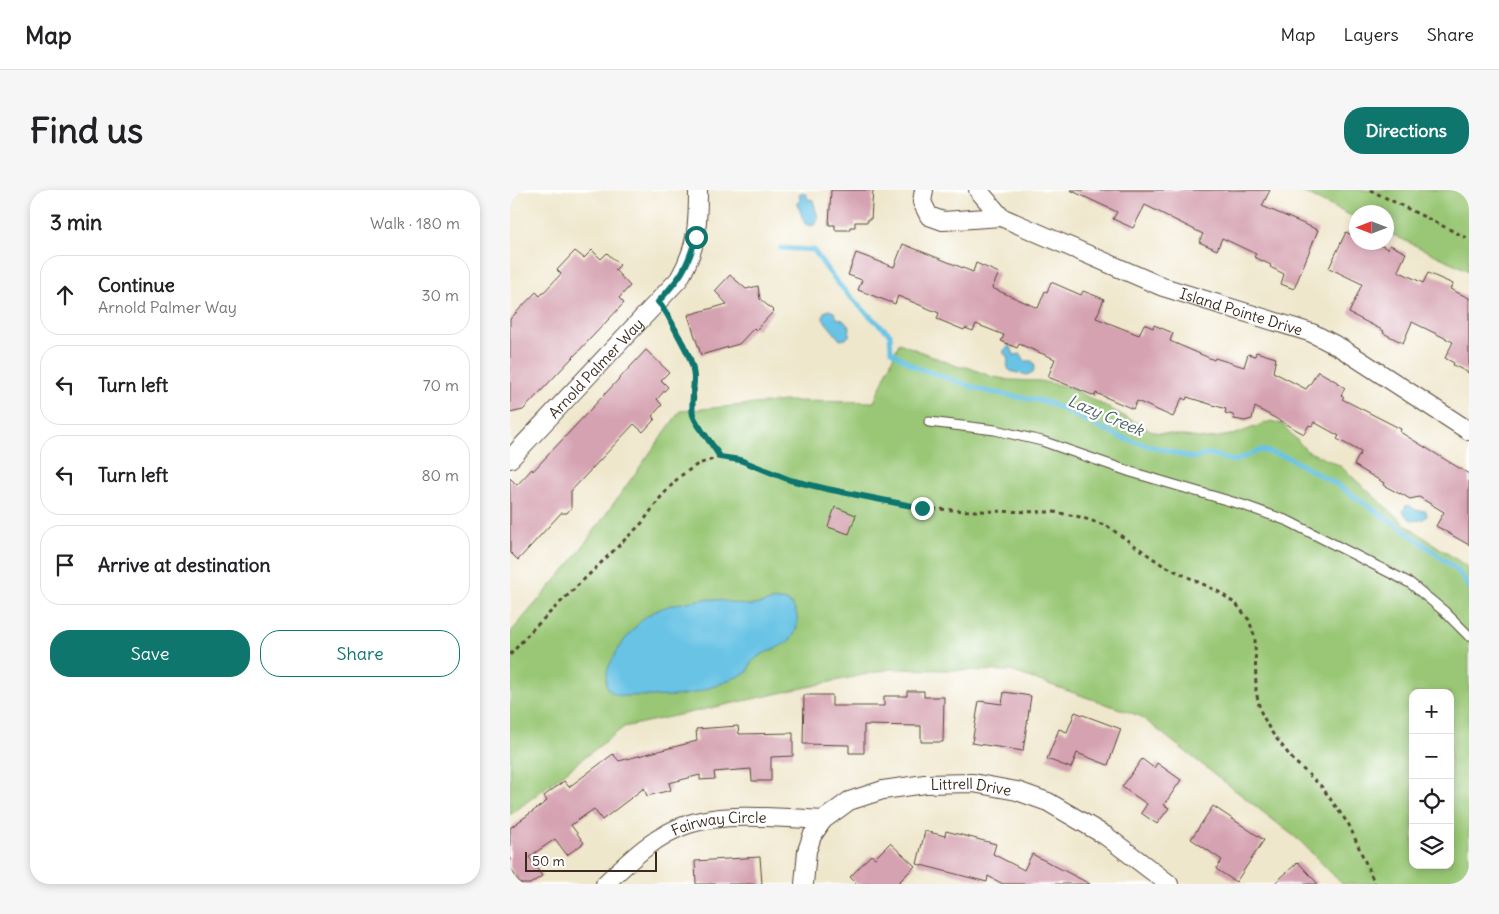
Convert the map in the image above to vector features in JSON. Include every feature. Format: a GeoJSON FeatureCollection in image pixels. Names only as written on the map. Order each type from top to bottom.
{"type":"FeatureCollection","features":[{"type":"Feature","properties":{"kind":"street","name":"Arnold Palmer Way"},"geometry":{"type":"LineString","coordinates":[[510,459],[679,279],[690,260],[696,237],[698,190]]}},
{"type":"Feature","properties":{"kind":"street","name":"Island Pointe Drive"},"geometry":{"type":"LineString","coordinates":[[924,190],[922,202],[929,216],[943,221],[1001,217]]}},
{"type":"Feature","properties":{"kind":"street","name":"Island Pointe Drive"},"geometry":{"type":"LineString","coordinates":[[978,190],[1001,217],[1163,287],[1312,333],[1341,348],[1469,432]]}},
{"type":"Feature","properties":{"kind":"street","name":"Littrell Drive"},"geometry":{"type":"LineString","coordinates":[[804,884],[807,851],[812,836],[823,820],[849,802],[883,790],[925,784],[973,783],[1017,791],[1048,802],[1106,836],[1169,884]]}},
{"type":"Feature","properties":{"kind":"street","name":"Fairway Circle"},"geometry":{"type":"LineString","coordinates":[[605,884],[630,860],[663,836],[688,824],[719,818],[774,817],[823,820]]}},
{"type":"Feature","properties":{"kind":"lane"},"geometry":{"type":"LineString","coordinates":[[929,422],[995,430],[1042,441],[1131,472],[1243,505],[1288,522],[1410,584],[1444,611],[1469,636]]}},
{"type":"Feature","properties":{"kind":"path"},"geometry":{"type":"LineString","coordinates":[[1370,190],[1469,240]]}},
{"type":"Feature","properties":{"kind":"path"},"geometry":{"type":"LineString","coordinates":[[658,302],[666,310],[690,356],[694,374],[692,412],[694,419],[720,457]]}},
{"type":"Feature","properties":{"kind":"path"},"geometry":{"type":"LineString","coordinates":[[510,655],[531,631],[642,523],[660,498],[679,477],[698,464],[720,457],[740,460],[790,480],[922,508],[1054,512],[1080,517],[1107,526],[1160,564],[1219,592],[1237,605],[1249,620],[1255,638],[1256,691],[1260,710],[1270,730],[1293,760],[1321,786],[1349,825],[1375,884]]}},
{"type":"Feature","properties":{"kind":"green space"},"geometry":{"type":"Polygon","coordinates":[[[1298,190],[1469,190],[1469,271],[1394,235],[1394,205],[1349,205],[1349,215],[1298,190]]]}},
{"type":"Feature","properties":{"kind":"green space"},"geometry":{"type":"Polygon","coordinates":[[[899,343],[959,367],[967,367],[990,376],[1009,380],[1040,381],[1069,387],[1154,432],[1207,439],[1236,434],[1271,421],[1282,424],[1307,451],[1339,465],[1406,525],[1469,568],[1469,884],[1342,884],[1300,841],[1140,716],[1011,671],[890,669],[624,727],[510,815],[510,633],[573,560],[680,411],[786,401],[874,402],[899,343]]]}},
{"type":"Feature","properties":{"kind":"water"},"geometry":{"type":"Polygon","coordinates":[[[803,192],[808,199],[813,200],[818,218],[816,224],[811,226],[805,224],[797,203],[800,200],[799,194],[803,192]]]}},
{"type":"Feature","properties":{"kind":"water"},"geometry":{"type":"Polygon","coordinates":[[[829,310],[834,312],[837,318],[843,320],[850,327],[849,336],[846,339],[840,340],[823,319],[824,312],[829,310]]]}},
{"type":"Feature","properties":{"kind":"water"},"geometry":{"type":"Polygon","coordinates":[[[1008,346],[1011,347],[1014,355],[1021,354],[1025,361],[1032,361],[1035,366],[1033,372],[1027,375],[1009,370],[1008,358],[1003,352],[1008,346]]]}},
{"type":"Feature","properties":{"kind":"water"},"geometry":{"type":"Polygon","coordinates":[[[1409,505],[1415,510],[1426,511],[1427,516],[1417,521],[1410,519],[1403,511],[1409,505]]]}},
{"type":"Feature","properties":{"kind":"water"},"geometry":{"type":"Polygon","coordinates":[[[706,599],[748,605],[778,600],[788,602],[796,612],[796,631],[789,641],[753,661],[748,672],[709,688],[684,695],[669,696],[625,696],[612,692],[606,684],[607,673],[612,659],[630,633],[647,616],[676,604],[706,599]]]}},
{"type":"Feature","properties":{"kind":"building"},"geometry":{"type":"Polygon","coordinates":[[[831,190],[873,190],[871,219],[868,219],[868,222],[855,222],[855,227],[850,227],[850,230],[835,230],[835,225],[829,225],[831,190]]]}},
{"type":"Feature","properties":{"kind":"building"},"geometry":{"type":"Polygon","coordinates":[[[1070,190],[1270,190],[1262,206],[1318,230],[1294,289],[1281,284],[1284,274],[1254,257],[1256,254],[1222,238],[1217,250],[1199,242],[1203,234],[1145,205],[1133,228],[1113,219],[1117,212],[1070,190]]]}},
{"type":"Feature","properties":{"kind":"building"},"geometry":{"type":"Polygon","coordinates":[[[1346,232],[1349,234],[1349,250],[1394,250],[1394,247],[1406,253],[1398,271],[1423,283],[1428,273],[1453,284],[1450,289],[1469,298],[1469,373],[1453,365],[1454,363],[1445,358],[1453,342],[1412,322],[1403,343],[1349,313],[1362,284],[1329,268],[1346,232]]]}},
{"type":"Feature","properties":{"kind":"building"},"geometry":{"type":"Polygon","coordinates":[[[903,244],[973,272],[976,263],[999,273],[992,288],[1038,308],[1051,282],[1081,295],[1083,291],[1104,299],[1096,318],[1139,335],[1144,324],[1153,328],[1154,325],[1173,333],[1170,341],[1214,360],[1215,358],[1244,367],[1248,354],[1255,356],[1256,352],[1276,358],[1273,372],[1306,389],[1318,371],[1345,388],[1341,395],[1344,397],[1342,399],[1401,429],[1400,432],[1469,474],[1469,545],[1436,526],[1444,512],[1419,497],[1410,499],[1400,494],[1354,465],[1361,452],[1337,439],[1339,436],[1314,422],[1312,426],[1309,425],[1304,434],[1255,407],[1252,419],[1245,421],[1234,419],[1233,415],[1225,413],[1226,409],[1187,397],[1186,400],[1182,398],[1173,417],[1137,401],[1133,409],[1096,393],[1095,396],[1048,377],[1055,359],[1019,344],[1017,348],[1001,341],[1004,335],[976,324],[973,331],[965,328],[964,330],[937,319],[939,313],[898,296],[895,304],[858,290],[862,280],[848,275],[856,253],[894,267],[903,244]]]}},
{"type":"Feature","properties":{"kind":"building"},"geometry":{"type":"Polygon","coordinates":[[[592,250],[601,259],[607,253],[620,265],[615,270],[630,286],[619,298],[624,303],[523,410],[510,413],[510,319],[536,292],[540,296],[561,274],[557,270],[575,251],[584,258],[592,250]]]}},
{"type":"Feature","properties":{"kind":"building"},"geometry":{"type":"Polygon","coordinates":[[[730,275],[746,289],[758,286],[760,299],[774,311],[739,344],[701,355],[688,315],[727,304],[715,291],[730,275]]]}},
{"type":"Feature","properties":{"kind":"building"},"geometry":{"type":"Polygon","coordinates":[[[646,350],[669,372],[661,380],[668,387],[657,399],[662,405],[652,416],[655,419],[643,432],[634,424],[571,491],[571,508],[567,513],[561,513],[518,560],[510,552],[510,478],[517,485],[532,469],[533,471],[646,350]]]}},
{"type":"Feature","properties":{"kind":"building"},"geometry":{"type":"Polygon","coordinates":[[[835,507],[856,515],[849,534],[828,527],[835,507]]]}},
{"type":"Feature","properties":{"kind":"building"},"geometry":{"type":"Polygon","coordinates":[[[907,691],[924,691],[924,697],[944,697],[943,742],[921,742],[921,726],[864,725],[864,753],[849,753],[849,745],[803,744],[804,695],[832,695],[832,706],[884,706],[884,696],[907,696],[907,691]]]}},
{"type":"Feature","properties":{"kind":"building"},"geometry":{"type":"Polygon","coordinates":[[[1004,692],[1031,696],[1023,751],[972,743],[979,701],[1002,704],[1004,692]]]}},
{"type":"Feature","properties":{"kind":"building"},"geometry":{"type":"Polygon","coordinates":[[[1075,712],[1121,729],[1108,765],[1077,753],[1071,768],[1047,759],[1059,729],[1067,732],[1075,712]]]}},
{"type":"Feature","properties":{"kind":"building"},"geometry":{"type":"Polygon","coordinates":[[[738,726],[739,734],[793,733],[793,756],[771,757],[771,781],[752,781],[751,769],[714,772],[715,779],[700,780],[700,775],[669,783],[671,790],[647,796],[644,788],[602,820],[594,809],[571,825],[584,843],[567,855],[555,839],[529,857],[542,876],[530,884],[521,884],[510,868],[510,828],[547,801],[544,796],[564,781],[569,787],[613,754],[619,761],[697,741],[696,729],[738,726]]]}},
{"type":"Feature","properties":{"kind":"building"},"geometry":{"type":"Polygon","coordinates":[[[1142,759],[1154,768],[1157,763],[1181,780],[1164,805],[1169,808],[1157,824],[1141,813],[1147,804],[1122,787],[1142,759]]]}},
{"type":"Feature","properties":{"kind":"building"},"geometry":{"type":"Polygon","coordinates":[[[1213,806],[1264,840],[1236,882],[1216,869],[1222,860],[1191,839],[1213,806]]]}},
{"type":"Feature","properties":{"kind":"building"},"geometry":{"type":"Polygon","coordinates":[[[925,831],[945,836],[946,831],[996,844],[993,854],[1024,870],[1032,854],[1090,884],[1003,884],[988,876],[987,882],[917,864],[925,831]]]}},
{"type":"Feature","properties":{"kind":"building"},"geometry":{"type":"Polygon","coordinates":[[[890,843],[915,866],[897,884],[857,884],[850,877],[871,855],[875,858],[890,843]]]}},
{"type":"Feature","properties":{"kind":"building"},"geometry":{"type":"Polygon","coordinates":[[[760,857],[762,884],[696,884],[695,861],[760,857]]]}},
{"type":"Feature","properties":{"kind":"building"},"geometry":{"type":"Polygon","coordinates":[[[1298,862],[1318,884],[1274,884],[1298,862]]]}},
{"type":"Feature","properties":{"kind":"waterway","name":"Lazy Creek"},"geometry":{"type":"LineString","coordinates":[[781,248],[814,250],[830,274],[890,334],[891,351],[915,367],[985,391],[1047,402],[1122,438],[1192,458],[1210,454],[1234,461],[1261,450],[1287,457],[1336,484],[1414,537],[1457,570],[1469,587]]}},
{"type":"Feature","properties":{"kind":"route"},"geometry":{"type":"LineString","coordinates":[[696,237],[690,260],[679,279],[658,302],[666,310],[690,356],[694,374],[692,412],[694,419],[720,457],[740,460],[790,480],[922,508]]}}]}
